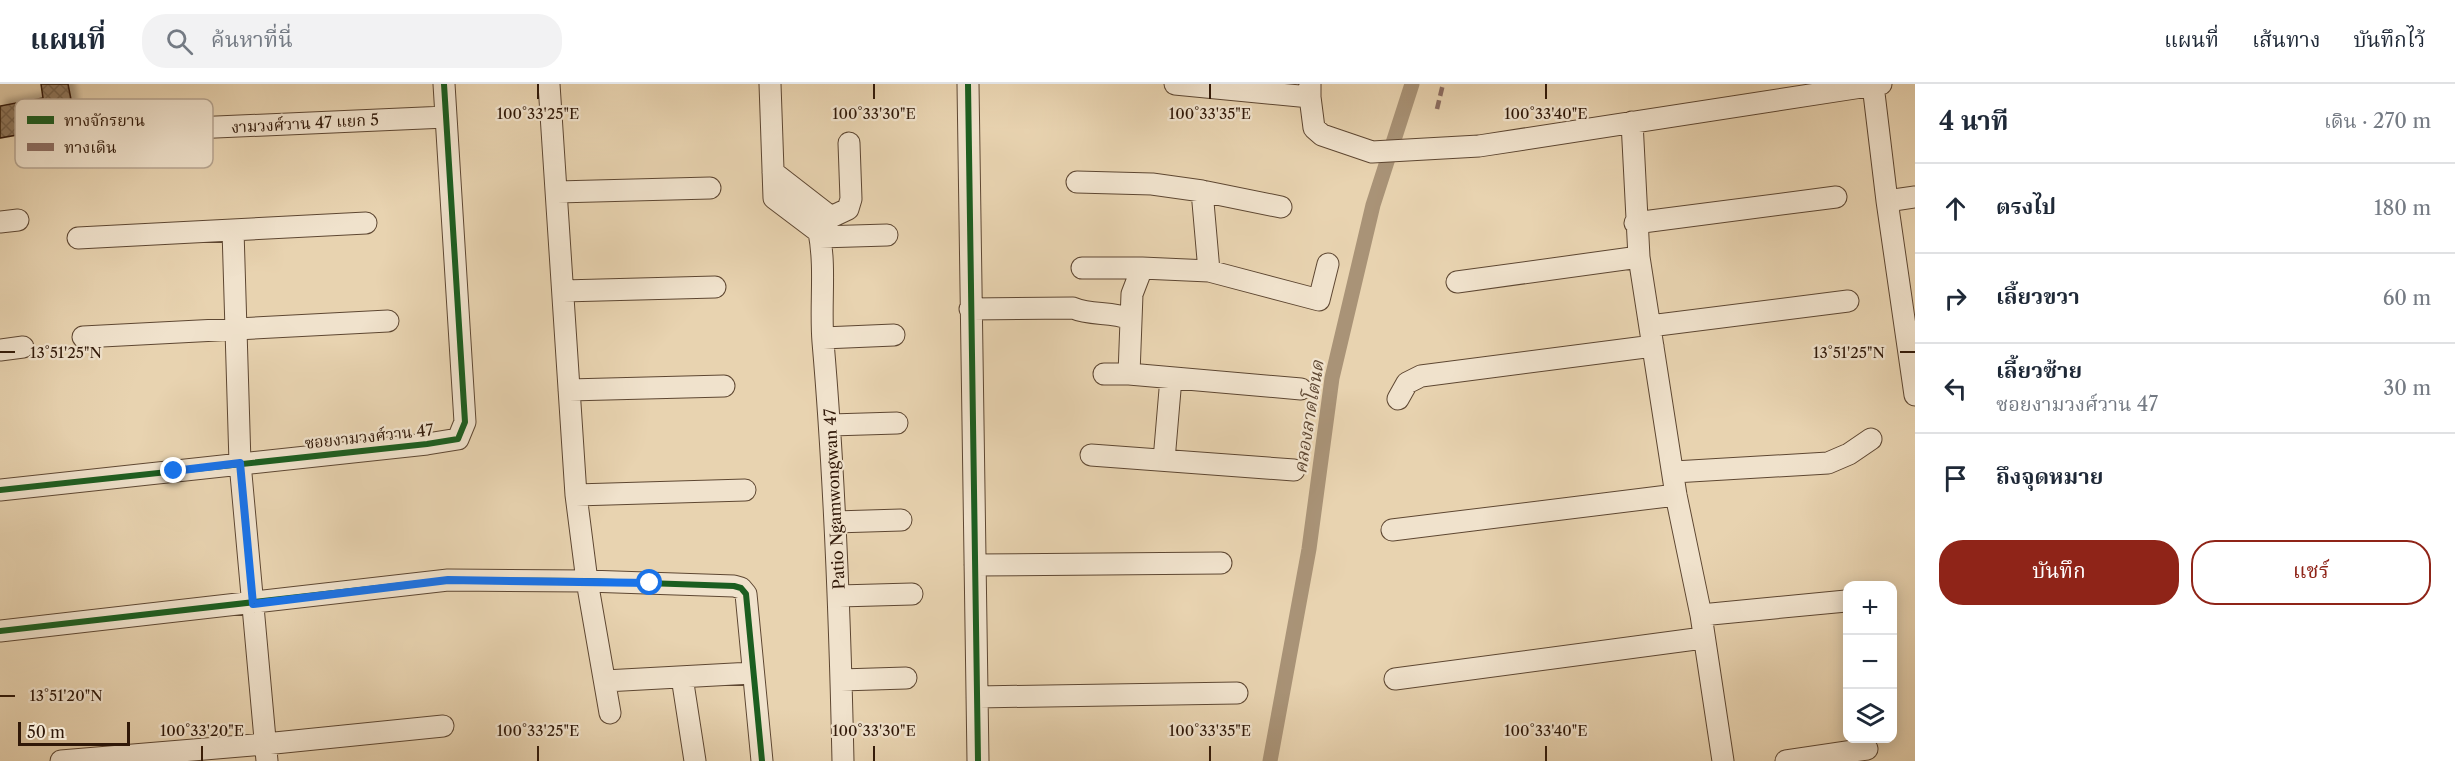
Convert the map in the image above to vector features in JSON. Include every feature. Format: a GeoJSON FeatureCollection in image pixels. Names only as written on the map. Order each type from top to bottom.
{"type":"FeatureCollection","features":[{"type":"Feature","properties":{"kind":"street","name":"ซอยงามวงศ์วาน 47"},"geometry":{"type":"LineString","coordinates":[[0,490],[458,439],[465,422],[444,84]]}},
{"type":"Feature","properties":{"kind":"street"},"geometry":{"type":"LineString","coordinates":[[549,84],[576,495],[587,581],[610,713]]}},
{"type":"Feature","properties":{"kind":"street"},"geometry":{"type":"LineString","coordinates":[[770,84],[774,198],[823,229],[887,235]]}},
{"type":"Feature","properties":{"kind":"street"},"geometry":{"type":"LineString","coordinates":[[967,84],[978,761]]}},
{"type":"Feature","properties":{"kind":"street"},"geometry":{"type":"LineString","coordinates":[[1175,84],[1217,90],[1310,91],[1314,128],[1322,135],[1372,152],[1452,149],[1877,85],[1887,201],[1909,310],[1915,395]]}},
{"type":"Feature","properties":{"kind":"street","name":"งามวงศ์วาน 47 แยก 5"},"geometry":{"type":"LineString","coordinates":[[213,127],[446,117]]}},
{"type":"Feature","properties":{"kind":"street"},"geometry":{"type":"LineString","coordinates":[[1632,122],[1635,223],[1639,257],[1676,495],[1701,615],[1723,761]]}},
{"type":"Feature","properties":{"kind":"street"},"geometry":{"type":"LineString","coordinates":[[823,229],[848,209],[851,199],[849,143]]}},
{"type":"Feature","properties":{"kind":"street"},"geometry":{"type":"LineString","coordinates":[[1077,182],[1152,184],[1202,191],[1281,207]]}},
{"type":"Feature","properties":{"kind":"street"},"geometry":{"type":"LineString","coordinates":[[557,192],[710,188]]}},
{"type":"Feature","properties":{"kind":"street"},"geometry":{"type":"LineString","coordinates":[[1202,191],[1209,272]]}},
{"type":"Feature","properties":{"kind":"street"},"geometry":{"type":"LineString","coordinates":[[1635,223],[1836,197]]}},
{"type":"Feature","properties":{"kind":"street"},"geometry":{"type":"LineString","coordinates":[[1887,201],[1915,197]]}},
{"type":"Feature","properties":{"kind":"street"},"geometry":{"type":"LineString","coordinates":[[78,238],[366,223]]}},
{"type":"Feature","properties":{"kind":"street","name":"Patio Ngamwongwan 47"},"geometry":{"type":"LineString","coordinates":[[823,229],[823,339],[831,425],[839,596],[843,761]]}},
{"type":"Feature","properties":{"kind":"street"},"geometry":{"type":"LineString","coordinates":[[234,230],[240,463],[266,753]]}},
{"type":"Feature","properties":{"kind":"street"},"geometry":{"type":"LineString","coordinates":[[1456,282],[1639,257]]}},
{"type":"Feature","properties":{"kind":"street"},"geometry":{"type":"LineString","coordinates":[[1082,268],[1142,268],[1209,272],[1319,300],[1328,264]]}},
{"type":"Feature","properties":{"kind":"street"},"geometry":{"type":"LineString","coordinates":[[1129,374],[1132,294],[1142,268]]}},
{"type":"Feature","properties":{"kind":"street"},"geometry":{"type":"LineString","coordinates":[[563,291],[715,286]]}},
{"type":"Feature","properties":{"kind":"street"},"geometry":{"type":"LineString","coordinates":[[1073,308],[1083,302],[1116,302],[1132,294]]}},
{"type":"Feature","properties":{"kind":"street"},"geometry":{"type":"LineString","coordinates":[[1398,399],[1407,382],[1421,376],[1848,301]]}},
{"type":"Feature","properties":{"kind":"street"},"geometry":{"type":"LineString","coordinates":[[970,309],[1073,308],[1084,313],[1118,314],[1130,319]]}},
{"type":"Feature","properties":{"kind":"street"},"geometry":{"type":"LineString","coordinates":[[83,336],[388,321]]}},
{"type":"Feature","properties":{"kind":"street"},"geometry":{"type":"LineString","coordinates":[[823,339],[894,335]]}},
{"type":"Feature","properties":{"kind":"street"},"geometry":{"type":"LineString","coordinates":[[0,350],[23,347]]}},
{"type":"Feature","properties":{"kind":"street"},"geometry":{"type":"LineString","coordinates":[[1104,374],[1129,374],[1301,389]]}},
{"type":"Feature","properties":{"kind":"street"},"geometry":{"type":"LineString","coordinates":[[1164,460],[1172,378]]}},
{"type":"Feature","properties":{"kind":"street"},"geometry":{"type":"LineString","coordinates":[[569,390],[724,386]]}},
{"type":"Feature","properties":{"kind":"street"},"geometry":{"type":"LineString","coordinates":[[831,425],[897,423]]}},
{"type":"Feature","properties":{"kind":"street"},"geometry":{"type":"LineString","coordinates":[[1674,472],[1828,463],[1850,454],[1871,440]]}},
{"type":"Feature","properties":{"kind":"street"},"geometry":{"type":"LineString","coordinates":[[1091,455],[1294,470]]}},
{"type":"Feature","properties":{"kind":"street"},"geometry":{"type":"LineString","coordinates":[[576,495],[745,490]]}},
{"type":"Feature","properties":{"kind":"street"},"geometry":{"type":"LineString","coordinates":[[1392,530],[1676,495]]}},
{"type":"Feature","properties":{"kind":"street"},"geometry":{"type":"LineString","coordinates":[[835,522],[901,520]]}},
{"type":"Feature","properties":{"kind":"street"},"geometry":{"type":"LineString","coordinates":[[975,565],[1221,563]]}},
{"type":"Feature","properties":{"kind":"street"},"geometry":{"type":"LineString","coordinates":[[0,631],[448,580],[587,581],[741,588],[746,594],[762,761]]}},
{"type":"Feature","properties":{"kind":"street"},"geometry":{"type":"LineString","coordinates":[[839,596],[912,594]]}},
{"type":"Feature","properties":{"kind":"street"},"geometry":{"type":"LineString","coordinates":[[1701,615],[1843,601]]}},
{"type":"Feature","properties":{"kind":"street"},"geometry":{"type":"LineString","coordinates":[[1395,679],[1703,638]]}},
{"type":"Feature","properties":{"kind":"street"},"geometry":{"type":"LineString","coordinates":[[605,681],[752,673]]}},
{"type":"Feature","properties":{"kind":"street"},"geometry":{"type":"LineString","coordinates":[[682,677],[695,761]]}},
{"type":"Feature","properties":{"kind":"street"},"geometry":{"type":"LineString","coordinates":[[841,680],[906,678]]}},
{"type":"Feature","properties":{"kind":"street"},"geometry":{"type":"LineString","coordinates":[[977,697],[1237,693]]}},
{"type":"Feature","properties":{"kind":"street"},"geometry":{"type":"LineString","coordinates":[[61,761],[266,753],[443,726]]}},
{"type":"Feature","properties":{"kind":"street"},"geometry":{"type":"LineString","coordinates":[[1785,761],[1867,749]]}},
{"type":"Feature","properties":{"kind":"building"},"geometry":{"type":"Polygon","coordinates":[[[41,84],[68,84],[71,99],[38,99],[43,98],[41,84]]]}},
{"type":"Feature","properties":{"kind":"building"},"geometry":{"type":"Polygon","coordinates":[[[15,103],[15,135],[0,138],[0,106],[15,103]]]}},
{"type":"Feature","properties":{"kind":"waterway","name":"คลองลาดโตนด"},"geometry":{"type":"LineString","coordinates":[[1270,761],[1309,549],[1332,378],[1373,205],[1412,84]]}},
{"type":"Feature","properties":{"kind":"marked path"},"geometry":{"type":"LineString","coordinates":[[1437,109],[1443,84]]}},
{"type":"Feature","properties":{"kind":"cycle path"},"geometry":{"type":"LineString","coordinates":[[0,490],[458,439],[465,422],[444,84]]}},
{"type":"Feature","properties":{"kind":"cycle path"},"geometry":{"type":"LineString","coordinates":[[968,84],[978,761]]}},
{"type":"Feature","properties":{"kind":"cycle path"},"geometry":{"type":"LineString","coordinates":[[0,631],[448,580],[587,581],[734,586],[741,588],[746,594],[762,761]]}},
{"type":"Feature","properties":{"kind":"route"},"geometry":{"type":"LineString","coordinates":[[174,471],[240,463],[253,604],[448,580],[650,583]]}}]}
